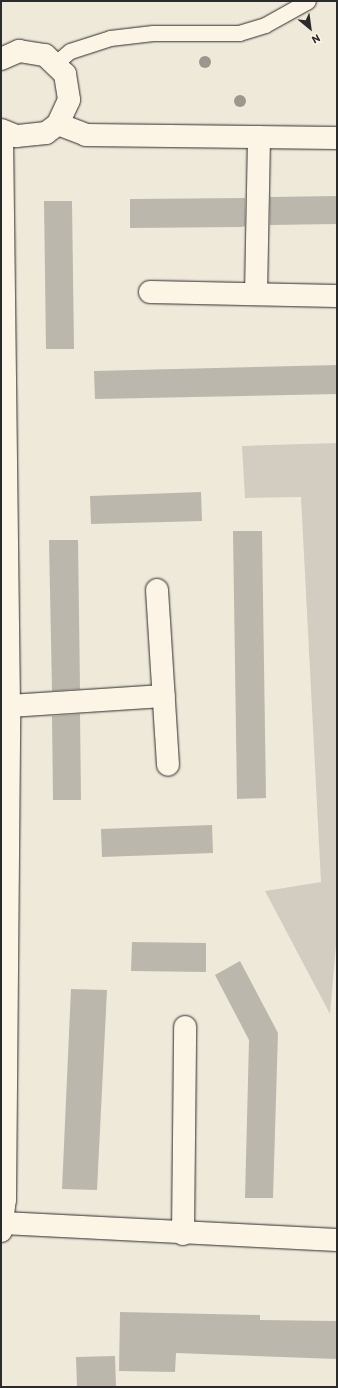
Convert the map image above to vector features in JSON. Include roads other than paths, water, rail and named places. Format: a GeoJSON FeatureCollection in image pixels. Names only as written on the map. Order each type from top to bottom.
{"type":"FeatureCollection","features":[{"type":"Feature","properties":{"kind":"street"},"geometry":{"type":"LineString","coordinates":[[1,60],[19,51],[32,51],[56,63],[69,87],[66,113],[58,124],[31,138],[2,130],[9,706],[2,1227],[337,1240]]}},
{"type":"Feature","properties":{"kind":"street"},"geometry":{"type":"LineString","coordinates":[[58,124],[86,135],[337,138]]}},
{"type":"Feature","properties":{"kind":"street"},"geometry":{"type":"LineString","coordinates":[[256,294],[259,137]]}},
{"type":"Feature","properties":{"kind":"street"},"geometry":{"type":"LineString","coordinates":[[150,292],[337,296]]}},
{"type":"Feature","properties":{"kind":"street"},"geometry":{"type":"LineString","coordinates":[[157,590],[168,766]]}},
{"type":"Feature","properties":{"kind":"street"},"geometry":{"type":"LineString","coordinates":[[9,706],[164,696]]}},
{"type":"Feature","properties":{"kind":"street"},"geometry":{"type":"LineString","coordinates":[[182,1234],[185,1027]]}},
{"type":"Feature","properties":{"kind":"lane"},"geometry":{"type":"LineString","coordinates":[[56,63],[70,51],[110,38],[153,33],[239,33],[264,25],[308,1]]}}]}
